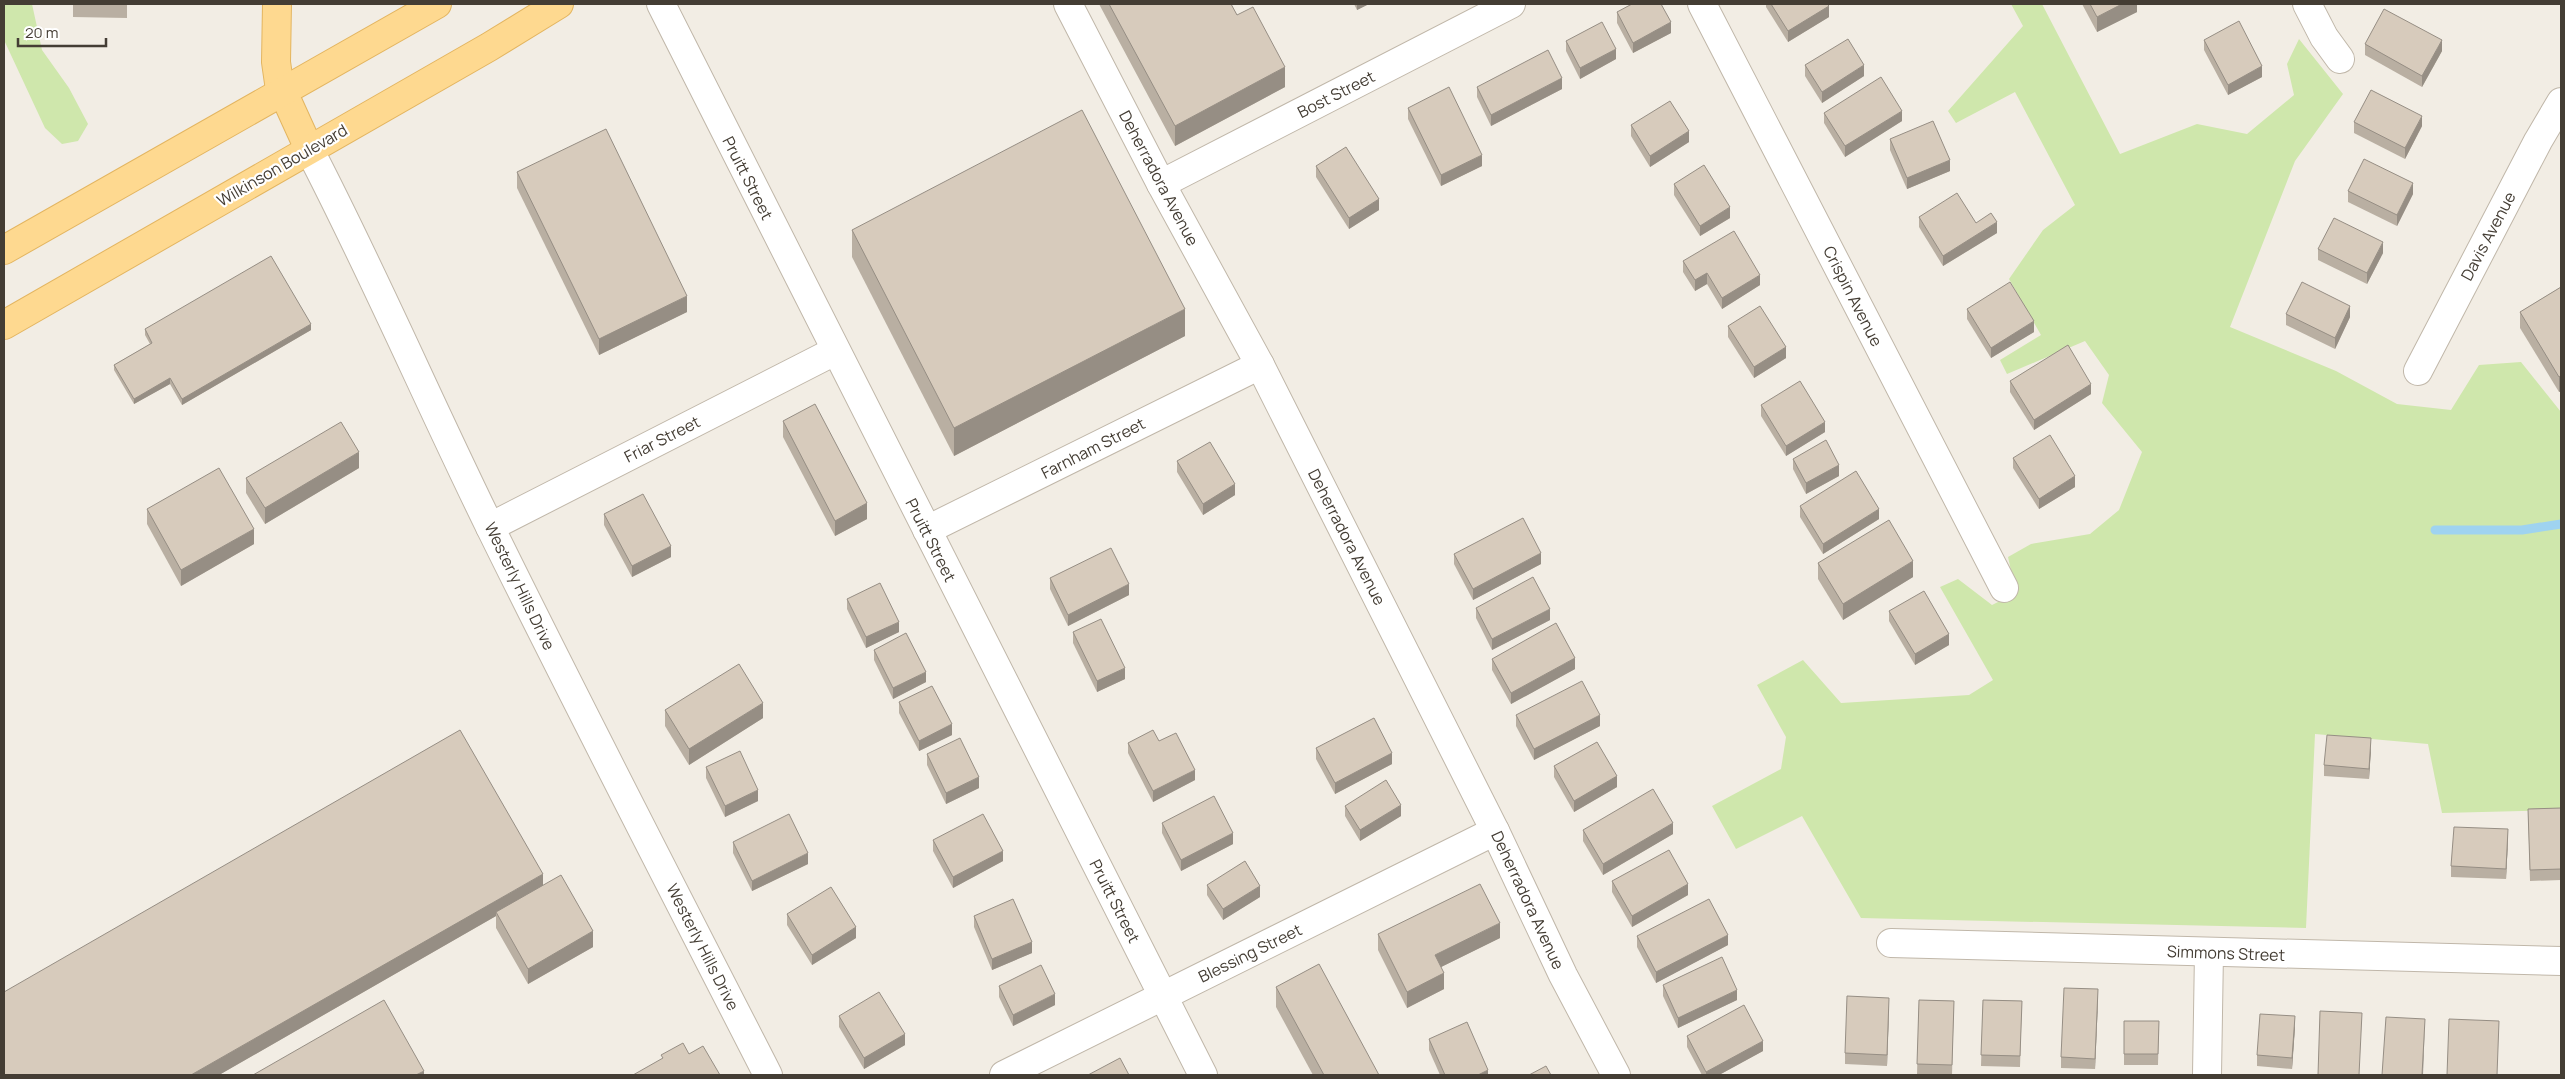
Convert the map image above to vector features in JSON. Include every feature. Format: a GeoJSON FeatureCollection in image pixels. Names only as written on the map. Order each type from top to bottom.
{"type":"FeatureCollection","features":[{"type":"Feature","properties":{"kind":"main road","name":"Westerly Hills Drive"},"geometry":{"type":"LineString","coordinates":[[277,4],[276,62],[282,92],[309,149]]}},
{"type":"Feature","properties":{"kind":"main road"},"geometry":{"type":"LineString","coordinates":[[4,250],[437,4]]}},
{"type":"Feature","properties":{"kind":"main road","name":"Wilkinson Boulevard"},"geometry":{"type":"LineString","coordinates":[[4,325],[490,47],[559,4]]}},
{"type":"Feature","properties":{"kind":"street","name":"Pruitt Street"},"geometry":{"type":"LineString","coordinates":[[661,4],[1203,1075]]}},
{"type":"Feature","properties":{"kind":"street","name":"Deherradora Avenue"},"geometry":{"type":"LineString","coordinates":[[1068,4],[1161,184],[1260,365],[1495,831],[1563,975],[1616,1075]]}},
{"type":"Feature","properties":{"kind":"street","name":"Bost Street"},"geometry":{"type":"LineString","coordinates":[[1161,184],[1511,4]]}},
{"type":"Feature","properties":{"kind":"street","name":"Crispin Avenue"},"geometry":{"type":"LineString","coordinates":[[1702,4],[2004,588]]}},
{"type":"Feature","properties":{"kind":"street"},"geometry":{"type":"LineString","coordinates":[[2307,4],[2324,37],[2340,58]]}},
{"type":"Feature","properties":{"kind":"street","name":"Davis Avenue"},"geometry":{"type":"LineString","coordinates":[[2418,371],[2538,141],[2561,102]]}},
{"type":"Feature","properties":{"kind":"street","name":"Westerly Hills Drive"},"geometry":{"type":"LineString","coordinates":[[309,149],[352,232],[490,527],[589,726],[768,1075]]}},
{"type":"Feature","properties":{"kind":"street","name":"Friar Street"},"geometry":{"type":"LineString","coordinates":[[490,527],[835,351]]}},
{"type":"Feature","properties":{"kind":"street","name":"Farnham Street"},"geometry":{"type":"LineString","coordinates":[[927,530],[1260,365]]}},
{"type":"Feature","properties":{"kind":"street","name":"Blessing Street"},"geometry":{"type":"LineString","coordinates":[[1004,1075],[1495,831]]}},
{"type":"Feature","properties":{"kind":"street","name":"Simmons Street"},"geometry":{"type":"LineString","coordinates":[[1891,943],[2561,961]]}},
{"type":"Feature","properties":{"kind":"street"},"geometry":{"type":"LineString","coordinates":[[2207,1075],[2209,952]]}},
{"type":"Feature","properties":{"kind":"green space"},"geometry":{"type":"Polygon","coordinates":[[[4,4],[32,4],[42,50],[69,88],[88,124],[78,141],[62,144],[45,128],[4,40],[4,4]]]}},
{"type":"Feature","properties":{"kind":"green space"},"geometry":{"type":"Polygon","coordinates":[[[2011,4],[2042,4],[2120,154],[2197,124],[2247,134],[2294,95],[2287,64],[2299,39],[2343,94],[2295,161],[2230,327],[2336,371],[2397,404],[2451,410],[2479,365],[2521,362],[2561,412],[2561,810],[2442,813],[2428,744],[2315,734],[2306,928],[1861,918],[1802,816],[1736,849],[1712,806],[1781,769],[1786,737],[1757,685],[1803,660],[1841,703],[1969,695],[1993,680],[1940,587],[1958,579],[1992,605],[2016,593],[2008,557],[2031,544],[2090,534],[2119,510],[2142,452],[2102,403],[2109,375],[2085,341],[2007,374],[2000,360],[2041,335],[2009,279],[2043,230],[2075,205],[2015,92],[1956,123],[1948,111],[2023,26],[2011,4]]]}},
{"type":"Feature","properties":{"kind":"building"},"geometry":{"type":"Polygon","coordinates":[[[1109,4],[1231,4],[1237,15],[1253,7],[1285,67],[1175,126],[1109,4]]]}},
{"type":"Feature","properties":{"kind":"building"},"geometry":{"type":"Polygon","coordinates":[[[1632,4],[1661,4],[1671,22],[1633,43],[1617,12],[1632,4]]]}},
{"type":"Feature","properties":{"kind":"building"},"geometry":{"type":"Polygon","coordinates":[[[1771,4],[1827,4],[1829,6],[1788,31],[1771,4]]]}},
{"type":"Feature","properties":{"kind":"building"},"geometry":{"type":"Polygon","coordinates":[[[2090,4],[2122,4],[2097,17],[2090,4]]]}},
{"type":"Feature","properties":{"kind":"building"},"geometry":{"type":"Polygon","coordinates":[[[2384,9],[2442,40],[2422,76],[2365,44],[2384,9]]]}},
{"type":"Feature","properties":{"kind":"building"},"geometry":{"type":"Polygon","coordinates":[[[2239,21],[2262,66],[2228,85],[2204,40],[2239,21]]]}},
{"type":"Feature","properties":{"kind":"building"},"geometry":{"type":"Polygon","coordinates":[[[1602,22],[1616,49],[1580,68],[1566,41],[1602,22]]]}},
{"type":"Feature","properties":{"kind":"building"},"geometry":{"type":"Polygon","coordinates":[[[1848,39],[1864,65],[1822,92],[1805,65],[1848,39]]]}},
{"type":"Feature","properties":{"kind":"building"},"geometry":{"type":"Polygon","coordinates":[[[1548,50],[1562,78],[1491,115],[1477,87],[1548,50]]]}},
{"type":"Feature","properties":{"kind":"building"},"geometry":{"type":"Polygon","coordinates":[[[1881,77],[1902,111],[1845,146],[1824,113],[1881,77]]]}},
{"type":"Feature","properties":{"kind":"building"},"geometry":{"type":"Polygon","coordinates":[[[1449,87],[1482,155],[1441,175],[1408,108],[1449,87]]]}},
{"type":"Feature","properties":{"kind":"building"},"geometry":{"type":"Polygon","coordinates":[[[2371,90],[2422,116],[2405,148],[2354,122],[2371,90]]]}},
{"type":"Feature","properties":{"kind":"building"},"geometry":{"type":"Polygon","coordinates":[[[1670,101],[1689,131],[1650,156],[1631,125],[1670,101]]]}},
{"type":"Feature","properties":{"kind":"building"},"geometry":{"type":"Polygon","coordinates":[[[1082,110],[1185,309],[954,428],[852,230],[1082,110]]]}},
{"type":"Feature","properties":{"kind":"building"},"geometry":{"type":"Polygon","coordinates":[[[1933,121],[1950,160],[1907,178],[1890,139],[1933,121]]]}},
{"type":"Feature","properties":{"kind":"building"},"geometry":{"type":"Polygon","coordinates":[[[606,129],[687,296],[599,339],[517,172],[606,129]]]}},
{"type":"Feature","properties":{"kind":"building"},"geometry":{"type":"Polygon","coordinates":[[[1346,147],[1379,199],[1349,218],[1316,166],[1346,147]]]}},
{"type":"Feature","properties":{"kind":"building"},"geometry":{"type":"Polygon","coordinates":[[[2364,159],[2413,183],[2397,215],[2348,191],[2364,159]]]}},
{"type":"Feature","properties":{"kind":"building"},"geometry":{"type":"Polygon","coordinates":[[[1704,165],[1730,207],[1700,226],[1674,184],[1704,165]]]}},
{"type":"Feature","properties":{"kind":"building"},"geometry":{"type":"Polygon","coordinates":[[[1957,193],[1976,223],[1991,213],[1997,222],[1943,256],[1919,217],[1957,193]]]}},
{"type":"Feature","properties":{"kind":"building"},"geometry":{"type":"Polygon","coordinates":[[[2334,218],[2383,242],[2367,273],[2318,249],[2334,218]]]}},
{"type":"Feature","properties":{"kind":"building"},"geometry":{"type":"Polygon","coordinates":[[[1734,231],[1760,275],[1722,298],[1707,273],[1695,280],[1683,261],[1734,231]]]}},
{"type":"Feature","properties":{"kind":"building"},"geometry":{"type":"Polygon","coordinates":[[[271,256],[311,324],[182,399],[170,378],[134,399],[114,365],[152,343],[145,329],[271,256]]]}},
{"type":"Feature","properties":{"kind":"building"},"geometry":{"type":"Polygon","coordinates":[[[2010,282],[2034,321],[1991,348],[1967,309],[2010,282]]]}},
{"type":"Feature","properties":{"kind":"building"},"geometry":{"type":"Polygon","coordinates":[[[2302,282],[2350,306],[2335,338],[2286,314],[2302,282]]]}},
{"type":"Feature","properties":{"kind":"building"},"geometry":{"type":"Polygon","coordinates":[[[2561,287],[2561,375],[2559,377],[2520,312],[2561,287]]]}},
{"type":"Feature","properties":{"kind":"building"},"geometry":{"type":"Polygon","coordinates":[[[1760,306],[1786,347],[1754,367],[1728,326],[1760,306]]]}},
{"type":"Feature","properties":{"kind":"building"},"geometry":{"type":"Polygon","coordinates":[[[2068,345],[2091,384],[2034,420],[2010,381],[2068,345]]]}},
{"type":"Feature","properties":{"kind":"building"},"geometry":{"type":"Polygon","coordinates":[[[1800,381],[1825,422],[1786,446],[1761,405],[1800,381]]]}},
{"type":"Feature","properties":{"kind":"building"},"geometry":{"type":"Polygon","coordinates":[[[815,404],[867,503],[835,521],[783,421],[815,404]]]}},
{"type":"Feature","properties":{"kind":"building"},"geometry":{"type":"Polygon","coordinates":[[[341,422],[359,452],[265,508],[246,478],[341,422]]]}},
{"type":"Feature","properties":{"kind":"building"},"geometry":{"type":"Polygon","coordinates":[[[2050,435],[2075,476],[2039,499],[2013,458],[2050,435]]]}},
{"type":"Feature","properties":{"kind":"building"},"geometry":{"type":"Polygon","coordinates":[[[1826,440],[1839,465],[1806,483],[1793,459],[1826,440]]]}},
{"type":"Feature","properties":{"kind":"building"},"geometry":{"type":"Polygon","coordinates":[[[1210,442],[1235,484],[1203,504],[1177,461],[1210,442]]]}},
{"type":"Feature","properties":{"kind":"building"},"geometry":{"type":"Polygon","coordinates":[[[219,468],[254,529],[181,570],[147,509],[219,468]]]}},
{"type":"Feature","properties":{"kind":"building"},"geometry":{"type":"Polygon","coordinates":[[[1856,471],[1879,509],[1823,544],[1800,506],[1856,471]]]}},
{"type":"Feature","properties":{"kind":"building"},"geometry":{"type":"Polygon","coordinates":[[[643,494],[671,546],[632,566],[604,514],[643,494]]]}},
{"type":"Feature","properties":{"kind":"building"},"geometry":{"type":"Polygon","coordinates":[[[1523,518],[1541,553],[1473,589],[1454,554],[1523,518]]]}},
{"type":"Feature","properties":{"kind":"building"},"geometry":{"type":"Polygon","coordinates":[[[1889,520],[1913,561],[1843,604],[1818,563],[1889,520]]]}},
{"type":"Feature","properties":{"kind":"building"},"geometry":{"type":"Polygon","coordinates":[[[1111,548],[1129,584],[1068,615],[1050,578],[1111,548]]]}},
{"type":"Feature","properties":{"kind":"building"},"geometry":{"type":"Polygon","coordinates":[[[1533,577],[1550,609],[1492,639],[1476,608],[1533,577]]]}},
{"type":"Feature","properties":{"kind":"building"},"geometry":{"type":"Polygon","coordinates":[[[880,583],[899,622],[866,637],[847,599],[880,583]]]}},
{"type":"Feature","properties":{"kind":"building"},"geometry":{"type":"Polygon","coordinates":[[[1924,591],[1949,634],[1915,654],[1889,611],[1924,591]]]}},
{"type":"Feature","properties":{"kind":"building"},"geometry":{"type":"Polygon","coordinates":[[[1101,619],[1125,668],[1097,681],[1073,632],[1101,619]]]}},
{"type":"Feature","properties":{"kind":"building"},"geometry":{"type":"Polygon","coordinates":[[[1556,623],[1575,658],[1511,693],[1492,659],[1556,623]]]}},
{"type":"Feature","properties":{"kind":"building"},"geometry":{"type":"Polygon","coordinates":[[[906,633],[926,672],[893,688],[874,650],[906,633]]]}},
{"type":"Feature","properties":{"kind":"building"},"geometry":{"type":"Polygon","coordinates":[[[739,664],[763,703],[689,749],[665,710],[739,664]]]}},
{"type":"Feature","properties":{"kind":"building"},"geometry":{"type":"Polygon","coordinates":[[[1582,681],[1600,715],[1534,749],[1516,715],[1582,681]]]}},
{"type":"Feature","properties":{"kind":"building"},"geometry":{"type":"Polygon","coordinates":[[[932,686],[952,724],[919,741],[899,702],[932,686]]]}},
{"type":"Feature","properties":{"kind":"building"},"geometry":{"type":"Polygon","coordinates":[[[1374,718],[1392,753],[1335,783],[1316,748],[1374,718]]]}},
{"type":"Feature","properties":{"kind":"building"},"geometry":{"type":"Polygon","coordinates":[[[460,730],[543,874],[191,1075],[4,1075],[4,992],[460,730]]]}},
{"type":"Feature","properties":{"kind":"building"},"geometry":{"type":"Polygon","coordinates":[[[1153,730],[1159,741],[1176,733],[1195,770],[1153,791],[1128,743],[1153,730]]]}},
{"type":"Feature","properties":{"kind":"building"},"geometry":{"type":"Polygon","coordinates":[[[2327,735],[2371,738],[2369,769],[2324,765],[2327,735]]]}},
{"type":"Feature","properties":{"kind":"building"},"geometry":{"type":"Polygon","coordinates":[[[960,738],[979,777],[946,793],[927,754],[960,738]]]}},
{"type":"Feature","properties":{"kind":"building"},"geometry":{"type":"Polygon","coordinates":[[[1597,742],[1617,776],[1574,801],[1554,766],[1597,742]]]}},
{"type":"Feature","properties":{"kind":"building"},"geometry":{"type":"Polygon","coordinates":[[[740,751],[758,790],[725,806],[706,767],[740,751]]]}},
{"type":"Feature","properties":{"kind":"building"},"geometry":{"type":"Polygon","coordinates":[[[1386,780],[1401,805],[1360,830],[1345,806],[1386,780]]]}},
{"type":"Feature","properties":{"kind":"building"},"geometry":{"type":"Polygon","coordinates":[[[1653,789],[1673,823],[1603,864],[1583,830],[1653,789]]]}},
{"type":"Feature","properties":{"kind":"building"},"geometry":{"type":"Polygon","coordinates":[[[1214,796],[1233,833],[1181,860],[1162,823],[1214,796]]]}},
{"type":"Feature","properties":{"kind":"building"},"geometry":{"type":"Polygon","coordinates":[[[2561,808],[2561,869],[2530,870],[2528,809],[2561,808]]]}},
{"type":"Feature","properties":{"kind":"building"},"geometry":{"type":"Polygon","coordinates":[[[789,814],[808,853],[752,881],[733,842],[789,814]]]}},
{"type":"Feature","properties":{"kind":"building"},"geometry":{"type":"Polygon","coordinates":[[[983,814],[1003,851],[953,877],[933,840],[983,814]]]}},
{"type":"Feature","properties":{"kind":"building"},"geometry":{"type":"Polygon","coordinates":[[[2454,827],[2508,829],[2506,869],[2451,866],[2454,827]]]}},
{"type":"Feature","properties":{"kind":"building"},"geometry":{"type":"Polygon","coordinates":[[[1669,850],[1688,884],[1632,916],[1612,881],[1669,850]]]}},
{"type":"Feature","properties":{"kind":"building"},"geometry":{"type":"Polygon","coordinates":[[[1245,861],[1260,886],[1223,909],[1207,885],[1245,861]]]}},
{"type":"Feature","properties":{"kind":"building"},"geometry":{"type":"Polygon","coordinates":[[[561,875],[593,931],[528,969],[496,912],[561,875]]]}},
{"type":"Feature","properties":{"kind":"building"},"geometry":{"type":"Polygon","coordinates":[[[1480,884],[1500,923],[1435,955],[1444,973],[1407,992],[1378,934],[1480,884]]]}},
{"type":"Feature","properties":{"kind":"building"},"geometry":{"type":"Polygon","coordinates":[[[831,887],[856,927],[812,955],[787,914],[831,887]]]}},
{"type":"Feature","properties":{"kind":"building"},"geometry":{"type":"Polygon","coordinates":[[[1013,899],[1032,942],[992,959],[974,916],[1013,899]]]}},
{"type":"Feature","properties":{"kind":"building"},"geometry":{"type":"Polygon","coordinates":[[[1709,899],[1728,935],[1656,972],[1637,936],[1709,899]]]}},
{"type":"Feature","properties":{"kind":"building"},"geometry":{"type":"Polygon","coordinates":[[[1722,957],[1737,990],[1678,1018],[1663,985],[1722,957]]]}},
{"type":"Feature","properties":{"kind":"building"},"geometry":{"type":"Polygon","coordinates":[[[1319,964],[1379,1075],[1324,1075],[1276,987],[1319,964]]]}},
{"type":"Feature","properties":{"kind":"building"},"geometry":{"type":"Polygon","coordinates":[[[1041,965],[1055,994],[1013,1015],[999,986],[1041,965]]]}},
{"type":"Feature","properties":{"kind":"building"},"geometry":{"type":"Polygon","coordinates":[[[2064,988],[2098,989],[2095,1059],[2061,1057],[2064,988]]]}},
{"type":"Feature","properties":{"kind":"building"},"geometry":{"type":"Polygon","coordinates":[[[879,992],[905,1034],[864,1058],[839,1016],[879,992]]]}},
{"type":"Feature","properties":{"kind":"building"},"geometry":{"type":"Polygon","coordinates":[[[1847,996],[1889,998],[1887,1055],[1845,1053],[1847,996]]]}},
{"type":"Feature","properties":{"kind":"building"},"geometry":{"type":"Polygon","coordinates":[[[384,1000],[424,1071],[416,1075],[253,1075],[384,1000]]]}},
{"type":"Feature","properties":{"kind":"building"},"geometry":{"type":"Polygon","coordinates":[[[1919,1000],[1954,1001],[1952,1065],[1917,1064],[1919,1000]]]}},
{"type":"Feature","properties":{"kind":"building"},"geometry":{"type":"Polygon","coordinates":[[[1983,1000],[2022,1001],[2020,1056],[1981,1055],[1983,1000]]]}},
{"type":"Feature","properties":{"kind":"building"},"geometry":{"type":"Polygon","coordinates":[[[1744,1005],[1763,1041],[1706,1072],[1687,1036],[1744,1005]]]}},
{"type":"Feature","properties":{"kind":"building"},"geometry":{"type":"Polygon","coordinates":[[[2320,1011],[2362,1013],[2359,1075],[2318,1075],[2320,1011]]]}},
{"type":"Feature","properties":{"kind":"building"},"geometry":{"type":"Polygon","coordinates":[[[2260,1014],[2295,1016],[2292,1058],[2257,1055],[2260,1014]]]}},
{"type":"Feature","properties":{"kind":"building"},"geometry":{"type":"Polygon","coordinates":[[[2386,1017],[2425,1019],[2422,1075],[2382,1075],[2386,1017]]]}},
{"type":"Feature","properties":{"kind":"building"},"geometry":{"type":"Polygon","coordinates":[[[2449,1019],[2499,1021],[2497,1075],[2447,1075],[2449,1019]]]}},
{"type":"Feature","properties":{"kind":"building"},"geometry":{"type":"Polygon","coordinates":[[[2124,1021],[2159,1021],[2158,1054],[2124,1054],[2124,1021]]]}},
{"type":"Feature","properties":{"kind":"building"},"geometry":{"type":"Polygon","coordinates":[[[1467,1022],[1488,1070],[1478,1075],[1445,1075],[1429,1039],[1467,1022]]]}},
{"type":"Feature","properties":{"kind":"building"},"geometry":{"type":"Polygon","coordinates":[[[683,1043],[689,1054],[703,1046],[720,1075],[633,1075],[663,1058],[661,1055],[683,1043]]]}},
{"type":"Feature","properties":{"kind":"building"},"geometry":{"type":"Polygon","coordinates":[[[1120,1058],[1129,1075],[1088,1075],[1120,1058]]]}},
{"type":"Feature","properties":{"kind":"building"},"geometry":{"type":"Polygon","coordinates":[[[1546,1066],[1551,1075],[1529,1075],[1546,1066]]]}},
{"type":"Feature","properties":{"kind":"waterway"},"geometry":{"type":"LineString","coordinates":[[2435,530],[2522,530],[2561,524]]}}]}
